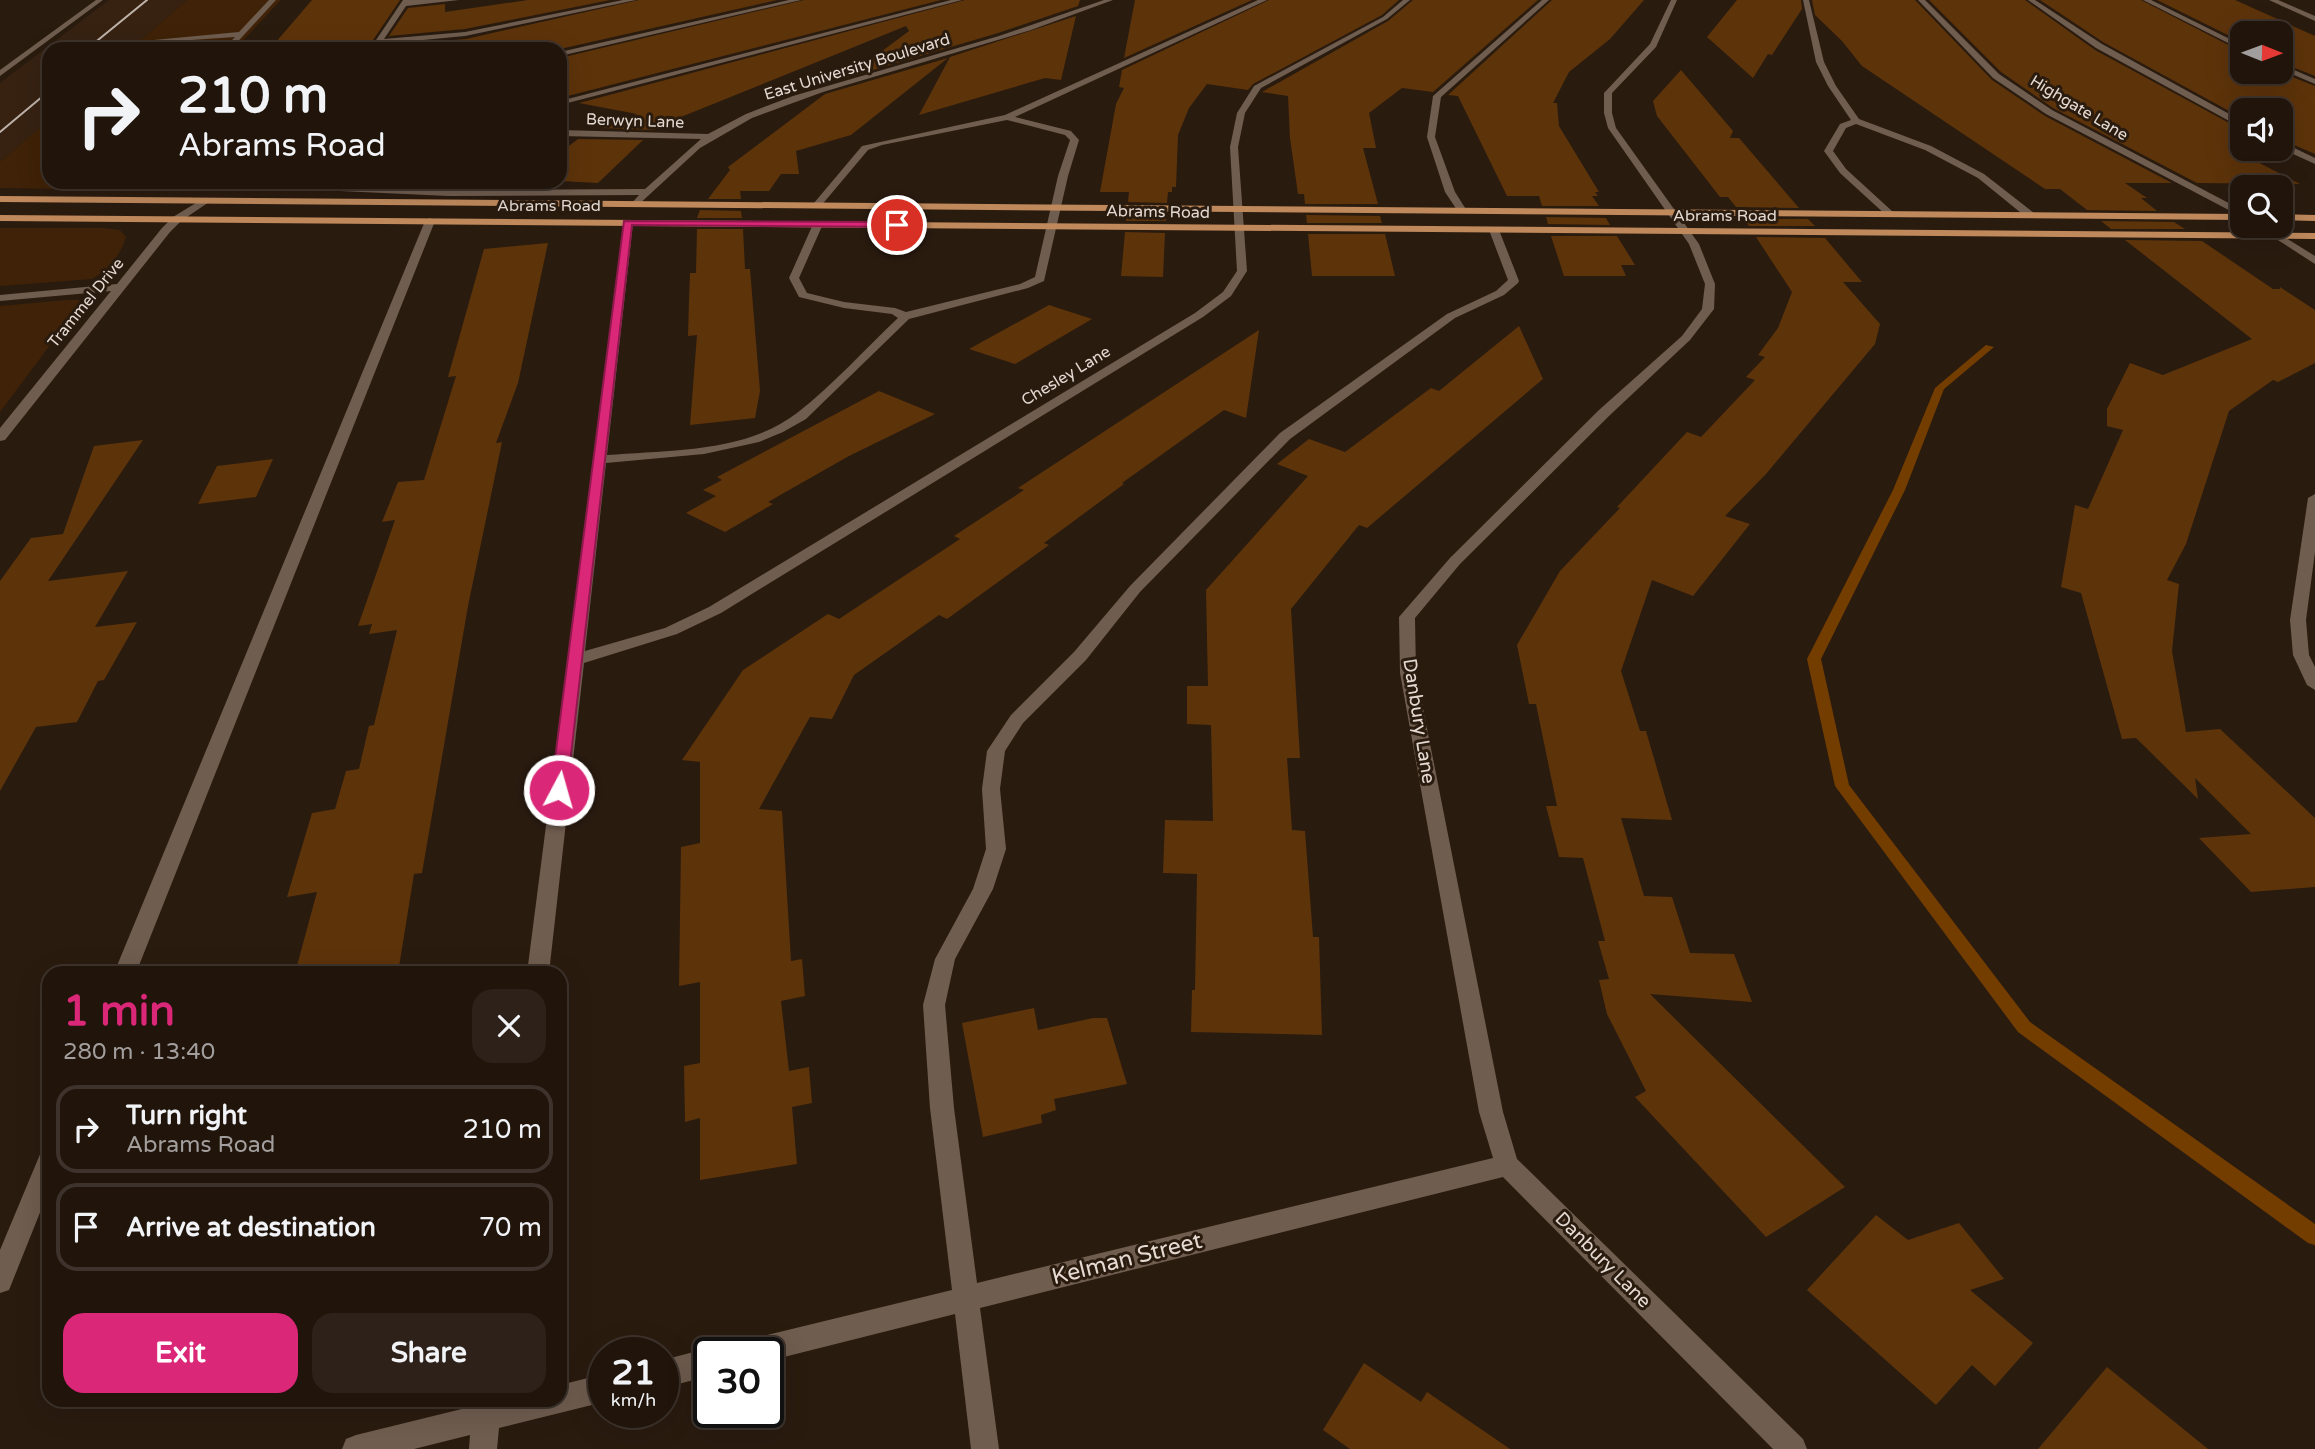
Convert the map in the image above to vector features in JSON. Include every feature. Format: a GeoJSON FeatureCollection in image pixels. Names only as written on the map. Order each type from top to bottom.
{"type":"FeatureCollection","features":[{"type":"Feature","properties":{"kind":"main road","name":"Abrams Road"},"geometry":{"type":"LineString","coordinates":[[0,199],[2230,216]]}},
{"type":"Feature","properties":{"kind":"main road"},"geometry":{"type":"LineString","coordinates":[[628,223],[636,204]]}},
{"type":"Feature","properties":{"kind":"main road","name":"Abrams Road"},"geometry":{"type":"LineString","coordinates":[[0,218],[2230,236]]}},
{"type":"Feature","properties":{"kind":"main road"},"geometry":{"type":"LineString","coordinates":[[2293,218],[2315,218]]}},
{"type":"Feature","properties":{"kind":"main road","name":"Abrams Road"},"geometry":{"type":"LineString","coordinates":[[2293,236],[2315,236]]}},
{"type":"Feature","properties":{"kind":"street"},"geometry":{"type":"LineString","coordinates":[[43,42],[100,0]]}},
{"type":"Feature","properties":{"kind":"street"},"geometry":{"type":"LineString","coordinates":[[234,42],[274,0]]}},
{"type":"Feature","properties":{"kind":"street"},"geometry":{"type":"LineString","coordinates":[[379,42],[405,2],[456,0]]}},
{"type":"Feature","properties":{"kind":"street"},"geometry":{"type":"LineString","coordinates":[[406,42],[465,34],[633,0]]}},
{"type":"Feature","properties":{"kind":"street"},"geometry":{"type":"LineString","coordinates":[[567,52],[798,0]]}},
{"type":"Feature","properties":{"kind":"street"},"geometry":{"type":"LineString","coordinates":[[567,101],[959,0]]}},
{"type":"Feature","properties":{"kind":"street","name":"East University Boulevard"},"geometry":{"type":"LineString","coordinates":[[636,204],[679,159],[709,137],[755,114],[828,88],[1005,37],[1110,0]]}},
{"type":"Feature","properties":{"kind":"street"},"geometry":{"type":"LineString","coordinates":[[817,205],[865,148],[1007,117],[1264,0]]}},
{"type":"Feature","properties":{"kind":"street","name":"Chesley Lane"},"geometry":{"type":"LineString","coordinates":[[574,660],[671,631],[715,610],[1199,315],[1227,294],[1242,271],[1236,130],[1241,113],[1258,86],[1385,18],[1407,0]]}},
{"type":"Feature","properties":{"kind":"street"},"geometry":{"type":"LineString","coordinates":[[1462,211],[1450,192],[1431,137],[1437,96],[1546,0]]}},
{"type":"Feature","properties":{"kind":"street","name":"Danbury Lane"},"geometry":{"type":"LineString","coordinates":[[1674,0],[1653,45],[1608,93],[1608,113],[1612,128],[1699,254],[1710,284],[1708,309],[1686,338],[1604,413],[1455,561],[1406,617],[1408,673],[1492,1112],[1507,1165],[1793,1449]]}},
{"type":"Feature","properties":{"kind":"street"},"geometry":{"type":"LineString","coordinates":[[1806,0],[1820,62],[1832,86],[1856,121],[1928,148],[1981,176],[2030,215]]}},
{"type":"Feature","properties":{"kind":"street","name":"Highgate Lane"},"geometry":{"type":"LineString","coordinates":[[1921,0],[1996,76],[2049,112],[2230,210]]}},
{"type":"Feature","properties":{"kind":"street"},"geometry":{"type":"LineString","coordinates":[[2031,0],[2099,46],[2230,118]]}},
{"type":"Feature","properties":{"kind":"street"},"geometry":{"type":"LineString","coordinates":[[2146,0],[2230,42]]}},
{"type":"Feature","properties":{"kind":"street"},"geometry":{"type":"LineString","coordinates":[[2272,0],[2315,19]]}},
{"type":"Feature","properties":{"kind":"street"},"geometry":{"type":"LineString","coordinates":[[147,41],[242,34]]}},
{"type":"Feature","properties":{"kind":"street"},"geometry":{"type":"LineString","coordinates":[[0,74],[42,43]]}},
{"type":"Feature","properties":{"kind":"street"},"geometry":{"type":"LineString","coordinates":[[2293,71],[2315,82]]}},
{"type":"Feature","properties":{"kind":"street"},"geometry":{"type":"LineString","coordinates":[[599,460],[702,450],[746,442],[781,429],[801,416],[905,317],[1024,286],[1040,279],[1054,226],[1063,176],[1075,140],[1068,134],[1007,117]]}},
{"type":"Feature","properties":{"kind":"street"},"geometry":{"type":"LineString","coordinates":[[1856,121],[1843,126],[1828,151],[1843,171],[1890,214]]}},
{"type":"Feature","properties":{"kind":"street","name":"Berwyn Lane"},"geometry":{"type":"LineString","coordinates":[[567,133],[709,137]]}},
{"type":"Feature","properties":{"kind":"street"},"geometry":{"type":"LineString","coordinates":[[2293,150],[2315,161]]}},
{"type":"Feature","properties":{"kind":"street"},"geometry":{"type":"LineString","coordinates":[[361,189],[448,193],[646,192]]}},
{"type":"Feature","properties":{"kind":"street","name":"Trammel Drive"},"geometry":{"type":"LineString","coordinates":[[0,437],[118,287],[177,219],[207,200]]}},
{"type":"Feature","properties":{"kind":"street"},"geometry":{"type":"LineString","coordinates":[[128,966],[430,221]]}},
{"type":"Feature","properties":{"kind":"street"},"geometry":{"type":"LineString","coordinates":[[539,966],[628,223]]}},
{"type":"Feature","properties":{"kind":"street"},"geometry":{"type":"LineString","coordinates":[[818,224],[794,278],[803,295],[844,305],[895,311],[905,317]]}},
{"type":"Feature","properties":{"kind":"street"},"geometry":{"type":"LineString","coordinates":[[985,1449],[942,1108],[934,1005],[946,959],[983,888],[996,849],[991,789],[996,751],[1017,719],[1080,656],[1135,589],[1285,436],[1451,316],[1500,293],[1514,281],[1494,230]]}},
{"type":"Feature","properties":{"kind":"street"},"geometry":{"type":"LineString","coordinates":[[2280,238],[2315,261]]}},
{"type":"Feature","properties":{"kind":"street"},"geometry":{"type":"LineString","coordinates":[[0,298],[118,287]]}},
{"type":"Feature","properties":{"kind":"street"},"geometry":{"type":"LineString","coordinates":[[2315,498],[2298,620],[2301,655],[2315,685]]}},
{"type":"Feature","properties":{"kind":"street","name":"Kelman Street"},"geometry":{"type":"LineString","coordinates":[[784,1344],[1507,1165]]}},
{"type":"Feature","properties":{"kind":"street"},"geometry":{"type":"LineString","coordinates":[[0,1280],[42,1177]]}},
{"type":"Feature","properties":{"kind":"street"},"geometry":{"type":"LineString","coordinates":[[567,1398],[588,1392]]}},
{"type":"Feature","properties":{"kind":"street"},"geometry":{"type":"LineString","coordinates":[[356,1449],[487,1409],[482,1449]]}},
{"type":"Feature","properties":{"kind":"shaded area"},"geometry":{"type":"Polygon","coordinates":[[[109,0],[187,0],[139,42],[54,42],[109,0]]]}},
{"type":"Feature","properties":{"kind":"shaded area"},"geometry":{"type":"Polygon","coordinates":[[[187,0],[281,0],[242,42],[139,42],[187,0]]]}},
{"type":"Feature","properties":{"kind":"shaded area"},"geometry":{"type":"Polygon","coordinates":[[[42,51],[42,126],[0,162],[0,83],[42,51]]]}},
{"type":"Feature","properties":{"kind":"shaded area"},"geometry":{"type":"Polygon","coordinates":[[[42,126],[42,189],[0,188],[0,162],[42,126]]]}},
{"type":"Feature","properties":{"kind":"shaded area"},"geometry":{"type":"Polygon","coordinates":[[[60,189],[122,189],[120,190],[60,189]]]}},
{"type":"Feature","properties":{"kind":"shaded area"},"geometry":{"type":"Polygon","coordinates":[[[0,228],[104,228],[120,230],[126,237],[113,261],[92,279],[0,286],[0,228]]]}},
{"type":"Feature","properties":{"kind":"shaded area"},"geometry":{"type":"Polygon","coordinates":[[[79,300],[80,305],[0,412],[0,306],[79,300]]]}},
{"type":"Feature","properties":{"kind":"building"},"geometry":{"type":"Polygon","coordinates":[[[312,0],[400,0],[372,42],[276,42],[312,0]]]}},
{"type":"Feature","properties":{"kind":"building"},"geometry":{"type":"Polygon","coordinates":[[[528,0],[610,0],[465,29],[389,36],[408,8],[445,4],[445,12],[528,0]]]}},
{"type":"Feature","properties":{"kind":"building"},"geometry":{"type":"Polygon","coordinates":[[[639,0],[777,0],[567,47],[567,42],[430,42],[466,39],[639,0]]]}},
{"type":"Feature","properties":{"kind":"building"},"geometry":{"type":"Polygon","coordinates":[[[804,0],[941,0],[567,96],[567,56],[804,0]]]}},
{"type":"Feature","properties":{"kind":"building"},"geometry":{"type":"Polygon","coordinates":[[[965,0],[1080,0],[1078,6],[998,33],[846,78],[909,31],[906,26],[671,121],[665,119],[654,130],[600,128],[637,114],[579,103],[965,0]]]}},
{"type":"Feature","properties":{"kind":"building"},"geometry":{"type":"Polygon","coordinates":[[[1135,0],[1252,0],[1124,58],[1135,0]]]}},
{"type":"Feature","properties":{"kind":"building"},"geometry":{"type":"Polygon","coordinates":[[[1269,0],[1399,0],[1382,15],[1253,84],[1248,90],[1207,84],[1189,108],[1178,135],[1176,187],[1172,187],[1172,192],[1168,192],[1167,203],[1128,202],[1129,192],[1100,192],[1116,104],[1124,88],[1119,87],[1122,70],[1269,0]]]}},
{"type":"Feature","properties":{"kind":"building"},"geometry":{"type":"Polygon","coordinates":[[[1413,0],[1538,0],[1433,92],[1402,88],[1369,113],[1376,148],[1363,148],[1378,204],[1305,204],[1304,194],[1298,194],[1290,138],[1288,96],[1262,92],[1388,21],[1413,0]]]}},
{"type":"Feature","properties":{"kind":"building"},"geometry":{"type":"Polygon","coordinates":[[[1552,0],[1644,0],[1610,39],[1569,72],[1553,103],[1557,103],[1559,126],[1599,192],[1595,192],[1598,196],[1592,196],[1599,206],[1542,206],[1539,196],[1507,196],[1458,96],[1448,95],[1552,0]]]}},
{"type":"Feature","properties":{"kind":"building"},"geometry":{"type":"Polygon","coordinates":[[[1737,0],[1801,0],[1802,9],[1772,55],[1768,54],[1753,78],[1707,37],[1737,0]]]}},
{"type":"Feature","properties":{"kind":"building"},"geometry":{"type":"Polygon","coordinates":[[[1812,0],[1915,0],[1992,80],[2045,116],[2172,183],[2125,183],[2147,198],[2141,198],[2157,211],[2087,210],[2060,189],[2045,189],[1862,66],[1842,41],[1815,15],[1812,0]]]}},
{"type":"Feature","properties":{"kind":"building"},"geometry":{"type":"Polygon","coordinates":[[[1929,0],[2025,0],[2095,50],[2230,123],[2230,161],[2256,161],[2283,175],[2230,175],[2230,183],[2197,183],[2053,108],[2001,72],[1929,0]]]}},
{"type":"Feature","properties":{"kind":"building"},"geometry":{"type":"Polygon","coordinates":[[[2040,0],[2141,0],[2230,46],[2230,84],[2293,84],[2293,77],[2315,86],[2315,154],[2293,145],[2293,98],[2230,98],[2230,111],[2103,42],[2040,0]]]}},
{"type":"Feature","properties":{"kind":"building"},"geometry":{"type":"Polygon","coordinates":[[[2157,0],[2235,0],[2282,21],[2230,21],[2230,36],[2157,0]]]}},
{"type":"Feature","properties":{"kind":"building"},"geometry":{"type":"Polygon","coordinates":[[[1076,16],[1061,80],[1045,78],[919,115],[950,57],[1076,16]]]}},
{"type":"Feature","properties":{"kind":"building"},"geometry":{"type":"Polygon","coordinates":[[[2293,26],[2315,36],[2315,76],[2293,67],[2293,26]]]}},
{"type":"Feature","properties":{"kind":"building"},"geometry":{"type":"Polygon","coordinates":[[[948,58],[851,135],[796,151],[799,174],[781,174],[769,191],[740,191],[741,199],[708,199],[730,170],[728,167],[825,94],[948,58]]]}},
{"type":"Feature","properties":{"kind":"building"},"geometry":{"type":"Polygon","coordinates":[[[1681,70],[1733,131],[1730,138],[1739,138],[1799,208],[1736,207],[1728,197],[1720,197],[1657,116],[1653,101],[1681,70]]]}},
{"type":"Feature","properties":{"kind":"building"},"geometry":{"type":"Polygon","coordinates":[[[578,139],[643,140],[598,183],[567,181],[567,148],[578,139]]]}},
{"type":"Feature","properties":{"kind":"building"},"geometry":{"type":"Polygon","coordinates":[[[700,210],[741,211],[742,218],[697,218],[700,210]]]}},
{"type":"Feature","properties":{"kind":"building"},"geometry":{"type":"Polygon","coordinates":[[[1127,214],[1166,214],[1166,221],[1126,221],[1127,214]]]}},
{"type":"Feature","properties":{"kind":"building"},"geometry":{"type":"Polygon","coordinates":[[[1306,215],[1380,216],[1382,223],[1307,223],[1306,215]]]}},
{"type":"Feature","properties":{"kind":"building"},"geometry":{"type":"Polygon","coordinates":[[[1546,217],[1606,218],[1610,225],[1548,224],[1546,217]]]}},
{"type":"Feature","properties":{"kind":"building"},"geometry":{"type":"Polygon","coordinates":[[[1744,219],[1808,219],[1815,226],[1749,226],[1744,219]]]}},
{"type":"Feature","properties":{"kind":"building"},"geometry":{"type":"Polygon","coordinates":[[[2101,221],[2174,222],[2185,229],[2111,229],[2101,221]]]}},
{"type":"Feature","properties":{"kind":"building"},"geometry":{"type":"Polygon","coordinates":[[[697,229],[743,229],[745,269],[750,269],[760,391],[755,418],[690,425],[697,335],[688,336],[689,300],[690,273],[696,273],[697,229]]]}},
{"type":"Feature","properties":{"kind":"building"},"geometry":{"type":"Polygon","coordinates":[[[1125,232],[1165,233],[1163,277],[1121,276],[1125,232]]]}},
{"type":"Feature","properties":{"kind":"building"},"geometry":{"type":"Polygon","coordinates":[[[1308,234],[1385,234],[1395,276],[1312,276],[1308,234]]]}},
{"type":"Feature","properties":{"kind":"building"},"geometry":{"type":"Polygon","coordinates":[[[1551,236],[1617,236],[1635,265],[1621,265],[1626,276],[1564,276],[1551,236]]]}},
{"type":"Feature","properties":{"kind":"building"},"geometry":{"type":"Polygon","coordinates":[[[1756,237],[1825,238],[1862,282],[1843,282],[1880,324],[1875,344],[1766,474],[1725,516],[1750,524],[1693,596],[1652,580],[1621,671],[1640,731],[1646,731],[1672,820],[1621,818],[1644,896],[1672,897],[1690,953],[1734,954],[1752,1002],[1650,994],[1845,1187],[1766,1237],[1635,1097],[1646,1091],[1607,1014],[1599,980],[1609,979],[1598,941],[1605,941],[1583,858],[1559,857],[1546,806],[1557,806],[1536,704],[1529,704],[1517,645],[1560,571],[1620,508],[1617,507],[1687,432],[1701,437],[1755,380],[1746,377],[1765,357],[1758,355],[1778,328],[1792,292],[1756,237]]]}},
{"type":"Feature","properties":{"kind":"building"},"geometry":{"type":"Polygon","coordinates":[[[2125,240],[2202,241],[2273,289],[2280,287],[2315,310],[2315,363],[2278,382],[2273,380],[2229,411],[2186,544],[2167,580],[2179,584],[2172,651],[2186,732],[2220,729],[2315,818],[2315,887],[2251,892],[2199,838],[2251,834],[2195,778],[2198,799],[2136,738],[2122,739],[2081,593],[2061,587],[2075,505],[2088,509],[2123,430],[2107,426],[2107,409],[2130,363],[2163,375],[2252,339],[2125,240]]]}},
{"type":"Feature","properties":{"kind":"building"},"geometry":{"type":"Polygon","coordinates":[[[548,243],[518,383],[496,443],[502,442],[468,606],[422,873],[414,874],[399,966],[297,966],[317,892],[287,897],[312,813],[335,809],[346,771],[359,769],[369,726],[374,725],[397,630],[369,634],[372,624],[358,626],[395,520],[382,522],[398,482],[424,480],[456,376],[448,377],[484,249],[548,243]]]}},
{"type":"Feature","properties":{"kind":"building"},"geometry":{"type":"Polygon","coordinates":[[[1049,305],[1092,319],[1015,364],[969,349],[1049,305]]]}},
{"type":"Feature","properties":{"kind":"building"},"geometry":{"type":"Polygon","coordinates":[[[1519,326],[1543,379],[1367,528],[1359,525],[1291,609],[1300,758],[1287,758],[1292,830],[1305,831],[1313,937],[1319,937],[1322,1035],[1191,1032],[1192,990],[1195,990],[1197,874],[1163,873],[1165,820],[1213,821],[1211,725],[1187,724],[1187,686],[1208,686],[1206,590],[1308,476],[1277,464],[1309,439],[1345,452],[1431,388],[1439,391],[1519,326]]]}},
{"type":"Feature","properties":{"kind":"building"},"geometry":{"type":"Polygon","coordinates":[[[1259,330],[1246,418],[1224,410],[1122,483],[1124,484],[1044,543],[1049,545],[947,619],[939,615],[854,675],[832,719],[810,717],[759,809],[782,811],[791,961],[802,959],[805,996],[781,1001],[789,1071],[809,1067],[812,1103],[792,1107],[797,1164],[700,1180],[700,1118],[685,1122],[684,1066],[700,1063],[700,982],[679,986],[681,847],[700,843],[700,762],[682,760],[743,670],[828,614],[839,619],[960,539],[954,536],[1024,490],[1018,488],[1259,330]]]}},
{"type":"Feature","properties":{"kind":"building"},"geometry":{"type":"Polygon","coordinates":[[[879,391],[935,414],[849,456],[768,502],[773,504],[725,532],[686,513],[716,496],[703,490],[722,480],[717,477],[879,391]]]}},
{"type":"Feature","properties":{"kind":"building"},"geometry":{"type":"Polygon","coordinates":[[[143,440],[48,581],[128,571],[95,627],[137,622],[104,680],[98,681],[77,722],[36,727],[0,791],[0,581],[31,538],[63,534],[94,446],[143,440]]]}},
{"type":"Feature","properties":{"kind":"building"},"geometry":{"type":"Polygon","coordinates":[[[273,459],[256,497],[198,504],[217,466],[273,459]]]}},
{"type":"Feature","properties":{"kind":"building"},"geometry":{"type":"Polygon","coordinates":[[[1034,1008],[1038,1030],[1093,1018],[1107,1018],[1127,1084],[1054,1099],[1056,1110],[1041,1115],[1042,1123],[983,1137],[962,1023],[1034,1008]]]}},
{"type":"Feature","properties":{"kind":"building"},"geometry":{"type":"Polygon","coordinates":[[[1876,1215],[1908,1240],[1959,1223],[2004,1279],[1970,1290],[2033,1343],[1995,1386],[1972,1365],[1936,1405],[1807,1290],[1876,1215]]]}},
{"type":"Feature","properties":{"kind":"building"},"geometry":{"type":"Polygon","coordinates":[[[1364,1363],[1421,1402],[1427,1392],[1510,1449],[1350,1449],[1323,1430],[1364,1363]]]}},
{"type":"Feature","properties":{"kind":"building"},"geometry":{"type":"Polygon","coordinates":[[[2107,1367],[2208,1449],[2038,1449],[2107,1367]]]}},
{"type":"Feature","properties":{"kind":"waterway"},"geometry":{"type":"LineString","coordinates":[[1989,347],[1940,388],[1899,490],[1814,659],[1842,786],[2024,1027],[2315,1236]]}},
{"type":"Feature","properties":{"kind":"tram line"},"geometry":{"type":"LineString","coordinates":[[96,42],[147,0]]}},
{"type":"Feature","properties":{"kind":"tram line"},"geometry":{"type":"LineString","coordinates":[[0,132],[42,97]]}},
{"type":"Feature","properties":{"kind":"route"},"geometry":{"type":"LineString","coordinates":[[559,790],[628,223],[897,225]]}}]}
